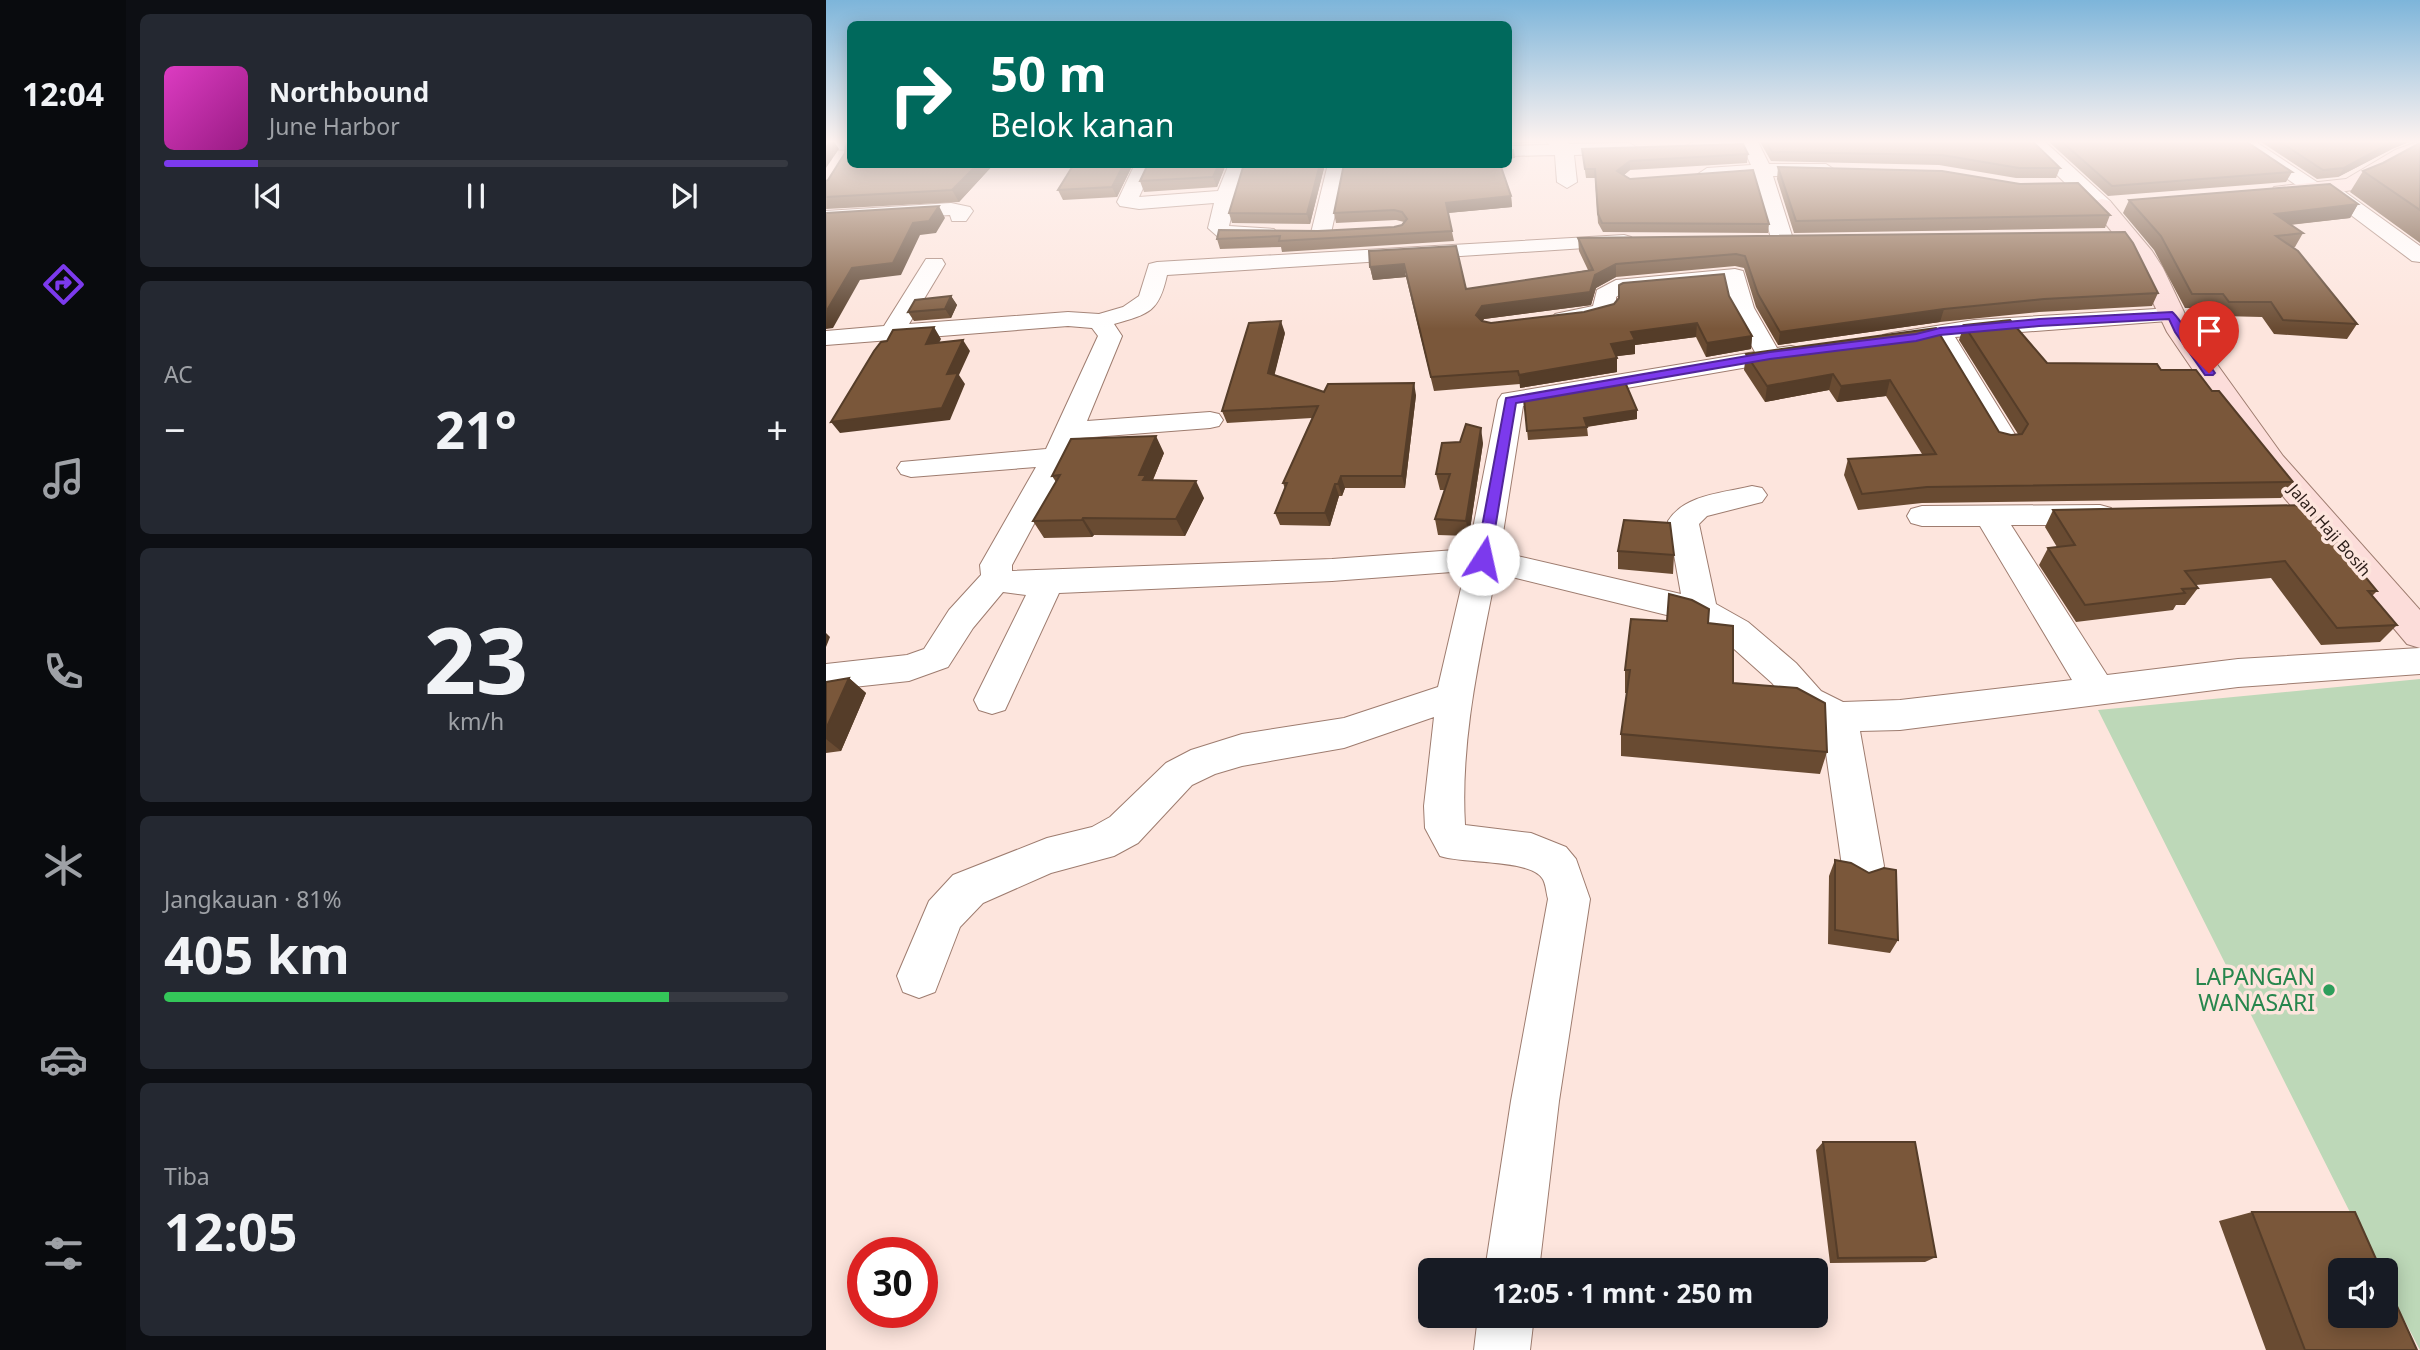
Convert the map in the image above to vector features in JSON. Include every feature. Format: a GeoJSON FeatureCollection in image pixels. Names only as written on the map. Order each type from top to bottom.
{"type":"FeatureCollection","features":[{"type":"Feature","properties":{"kind":"main road"},"geometry":{"type":"LineString","coordinates":[[2102,206],[2129,204]]}},
{"type":"Feature","properties":{"kind":"main road","name":"Jalan Haji Bosih"},"geometry":{"type":"LineString","coordinates":[[2102,206],[2115,237],[2151,268],[2180,332],[2272,463],[2420,634]]}},
{"type":"Feature","properties":{"kind":"street"},"geometry":{"type":"LineString","coordinates":[[1224,203],[1218,228],[1224,232],[1346,232]]}},
{"type":"Feature","properties":{"kind":"street"},"geometry":{"type":"LineString","coordinates":[[1321,233],[1328,203]]}},
{"type":"Feature","properties":{"kind":"street"},"geometry":{"type":"LineString","coordinates":[[1759,242],[1790,242],[1775,203]]}},
{"type":"Feature","properties":{"kind":"street"},"geometry":{"type":"LineString","coordinates":[[2099,203],[2102,206]]}},
{"type":"Feature","properties":{"kind":"street"},"geometry":{"type":"LineString","coordinates":[[2342,203],[2420,256]]}},
{"type":"Feature","properties":{"kind":"street"},"geometry":{"type":"LineString","coordinates":[[826,217],[950,209],[963,211],[959,217]]}},
{"type":"Feature","properties":{"kind":"street"},"geometry":{"type":"LineString","coordinates":[[826,338],[1068,319],[1100,321],[1131,312],[1150,299],[1157,269],[1598,241],[1639,241]]}},
{"type":"Feature","properties":{"kind":"street"},"geometry":{"type":"LineString","coordinates":[[1734,253],[1735,276],[1742,308],[1770,356]]}},
{"type":"Feature","properties":{"kind":"street"},"geometry":{"type":"LineString","coordinates":[[892,332],[934,264]]}},
{"type":"Feature","properties":{"kind":"street"},"geometry":{"type":"LineString","coordinates":[[1537,322],[1604,311],[1605,295],[1616,287],[1735,276]]}},
{"type":"Feature","properties":{"kind":"street"},"geometry":{"type":"LineString","coordinates":[[1868,343],[2026,323],[2172,315]]}},
{"type":"Feature","properties":{"kind":"street"},"geometry":{"type":"LineString","coordinates":[[835,675],[909,667],[936,658],[961,619],[997,578],[996,565],[1063,444],[1110,336],[1100,321]]}},
{"type":"Feature","properties":{"kind":"street"},"geometry":{"type":"LineString","coordinates":[[1940,332],[2005,441]]}},
{"type":"Feature","properties":{"kind":"street"},"geometry":{"type":"LineString","coordinates":[[1514,1258],[1535,1101],[1569,900],[1563,875],[1553,860],[1535,852],[1454,843],[1444,828],[1454,696],[1483,559],[1511,393],[1819,349]]}},
{"type":"Feature","properties":{"kind":"street"},"geometry":{"type":"LineString","coordinates":[[911,468],[1210,420]]}},
{"type":"Feature","properties":{"kind":"street"},"geometry":{"type":"LineString","coordinates":[[1701,611],[1683,521],[1697,509],[1752,495]]}},
{"type":"Feature","properties":{"kind":"street"},"geometry":{"type":"LineString","coordinates":[[2273,510],[2310,509]]}},
{"type":"Feature","properties":{"kind":"street"},"geometry":{"type":"LineString","coordinates":[[1922,516],[2130,514]]}},
{"type":"Feature","properties":{"kind":"street"},"geometry":{"type":"LineString","coordinates":[[1989,515],[2097,690]]}},
{"type":"Feature","properties":{"kind":"street"},"geometry":{"type":"LineString","coordinates":[[997,578],[1016,584],[1047,584],[1332,570],[1483,559],[1701,611],[1745,639],[1784,673],[1808,701],[1839,717],[1900,715],[2238,673],[2420,661]]}},
{"type":"Feature","properties":{"kind":"street"},"geometry":{"type":"LineString","coordinates":[[992,700],[1047,584]]}},
{"type":"Feature","properties":{"kind":"street"},"geometry":{"type":"LineString","coordinates":[[919,976],[944,915],[968,889],[1047,856],[1100,842],[1124,830],[1158,793],[1187,769],[1242,750],[1344,733],[1454,696]]}},
{"type":"Feature","properties":{"kind":"street"},"geometry":{"type":"LineString","coordinates":[[1839,717],[1863,866]]}},
{"type":"Feature","properties":{"kind":"street"},"geometry":{"type":"LineString","coordinates":[[1502,1350],[1505,1328]]}},
{"type":"Feature","properties":{"kind":"green space","name":"LAPANGAN WANASARI"},"geometry":{"type":"Polygon","coordinates":[[[2420,679],[2420,1350],[2398,1308],[2398,1258],[2373,1258],[2098,710],[2420,679]]]}},
{"type":"Feature","properties":{"kind":"building"},"geometry":{"type":"Polygon","coordinates":[[[1232,203],[1310,203],[1307,214],[1229,213],[1232,203]]]}},
{"type":"Feature","properties":{"kind":"building"},"geometry":{"type":"Polygon","coordinates":[[[1336,203],[1446,203],[1452,231],[1279,241],[1280,236],[1217,239],[1219,230],[1318,231],[1394,227],[1402,225],[1407,219],[1402,212],[1394,210],[1334,213],[1336,203]]]}},
{"type":"Feature","properties":{"kind":"building"},"geometry":{"type":"Polygon","coordinates":[[[1597,203],[1763,203],[1769,224],[1602,223],[1597,203]]]}},
{"type":"Feature","properties":{"kind":"building"},"geometry":{"type":"Polygon","coordinates":[[[1790,203],[2098,203],[2110,215],[1796,221],[1790,203]]]}},
{"type":"Feature","properties":{"kind":"building"},"geometry":{"type":"Polygon","coordinates":[[[2132,203],[2357,203],[2275,214],[2303,233],[2276,236],[2298,251],[2357,324],[2283,320],[2271,302],[2229,302],[2223,294],[2192,294],[2161,236],[2132,203]]]}},
{"type":"Feature","properties":{"kind":"building"},"geometry":{"type":"Polygon","coordinates":[[[2410,203],[2420,203],[2420,210],[2410,203]]]}},
{"type":"Feature","properties":{"kind":"building"},"geometry":{"type":"Polygon","coordinates":[[[939,206],[929,221],[913,223],[893,263],[852,268],[826,312],[826,213],[939,206]]]}},
{"type":"Feature","properties":{"kind":"building"},"geometry":{"type":"Polygon","coordinates":[[[2125,232],[2158,293],[2044,299],[1944,309],[1780,332],[1758,294],[1745,256],[1736,254],[1616,264],[1595,275],[1590,292],[1482,306],[1476,315],[1482,321],[1491,323],[1584,312],[1614,304],[1619,298],[1619,285],[1623,283],[1724,274],[1729,296],[1752,336],[1707,343],[1697,323],[1631,332],[1635,340],[1611,344],[1617,358],[1519,375],[1518,371],[1431,377],[1404,264],[1370,267],[1369,251],[1456,246],[1466,289],[1593,270],[1578,238],[2125,232]]]}},
{"type":"Feature","properties":{"kind":"building"},"geometry":{"type":"Polygon","coordinates":[[[951,296],[945,309],[908,312],[915,300],[951,296]]]}},
{"type":"Feature","properties":{"kind":"building"},"geometry":{"type":"Polygon","coordinates":[[[2010,320],[2047,363],[2157,364],[2161,370],[2196,370],[2212,391],[2219,391],[2293,482],[1927,487],[1862,494],[1848,459],[1936,454],[1890,380],[1841,386],[1833,374],[1767,386],[1746,354],[1936,328],[1999,432],[2022,434],[2028,424],[1964,325],[2010,320]]]}},
{"type":"Feature","properties":{"kind":"building"},"geometry":{"type":"Polygon","coordinates":[[[1281,321],[1268,373],[1324,392],[1328,384],[1414,383],[1402,476],[1341,476],[1338,484],[1335,484],[1325,513],[1275,513],[1287,483],[1283,483],[1318,406],[1222,411],[1249,323],[1281,321]]]}},
{"type":"Feature","properties":{"kind":"building"},"geometry":{"type":"Polygon","coordinates":[[[934,327],[926,344],[963,340],[947,374],[958,373],[942,408],[831,422],[874,351],[881,342],[887,341],[893,330],[934,327]]]}},
{"type":"Feature","properties":{"kind":"building"},"geometry":{"type":"Polygon","coordinates":[[[1625,382],[1637,410],[1584,418],[1587,427],[1527,431],[1524,399],[1625,382]]]}},
{"type":"Feature","properties":{"kind":"building"},"geometry":{"type":"Polygon","coordinates":[[[1466,424],[1481,428],[1466,521],[1435,519],[1450,474],[1436,474],[1442,443],[1460,442],[1466,424]]]}},
{"type":"Feature","properties":{"kind":"building"},"geometry":{"type":"Polygon","coordinates":[[[1156,436],[1139,475],[1146,475],[1143,480],[1196,481],[1176,519],[1083,518],[1033,521],[1060,475],[1052,476],[1071,439],[1156,436]]]}},
{"type":"Feature","properties":{"kind":"building"},"geometry":{"type":"Polygon","coordinates":[[[2306,505],[2377,591],[2368,591],[2397,625],[2337,628],[2285,561],[2185,571],[2198,588],[2182,589],[2185,593],[2085,605],[2048,548],[2075,545],[2053,510],[2306,505]]]}},
{"type":"Feature","properties":{"kind":"building"},"geometry":{"type":"Polygon","coordinates":[[[1624,520],[1670,523],[1674,555],[1618,551],[1624,520]]]}},
{"type":"Feature","properties":{"kind":"building"},"geometry":{"type":"Polygon","coordinates":[[[1669,594],[1692,600],[1709,609],[1708,623],[1733,626],[1733,683],[1797,688],[1825,703],[1827,752],[1621,734],[1630,670],[1625,670],[1631,619],[1667,621],[1669,594]]]}},
{"type":"Feature","properties":{"kind":"building"},"geometry":{"type":"Polygon","coordinates":[[[849,678],[826,729],[826,682],[849,678]]]}},
{"type":"Feature","properties":{"kind":"building"},"geometry":{"type":"Polygon","coordinates":[[[1835,860],[1851,863],[1869,873],[1884,868],[1896,870],[1898,940],[1835,930],[1835,860]]]}},
{"type":"Feature","properties":{"kind":"building"},"geometry":{"type":"Polygon","coordinates":[[[1823,1142],[1915,1142],[1936,1257],[1838,1258],[1823,1142]]]}},
{"type":"Feature","properties":{"kind":"building"},"geometry":{"type":"Polygon","coordinates":[[[2252,1212],[2355,1212],[2376,1258],[2328,1258],[2328,1328],[2398,1328],[2398,1308],[2417,1350],[2305,1350],[2252,1212]]]}},
{"type":"Feature","properties":{"kind":"place","name":"LAPANGAN WANASARI"},"geometry":{"type":"Point","coordinates":[2329,990]}},
{"type":"Feature","properties":{"kind":"route"},"geometry":{"type":"LineString","coordinates":[[1483,559],[1511,400],[1770,356],[1973,327],[2172,315],[2180,332],[2209,373]]}}]}
